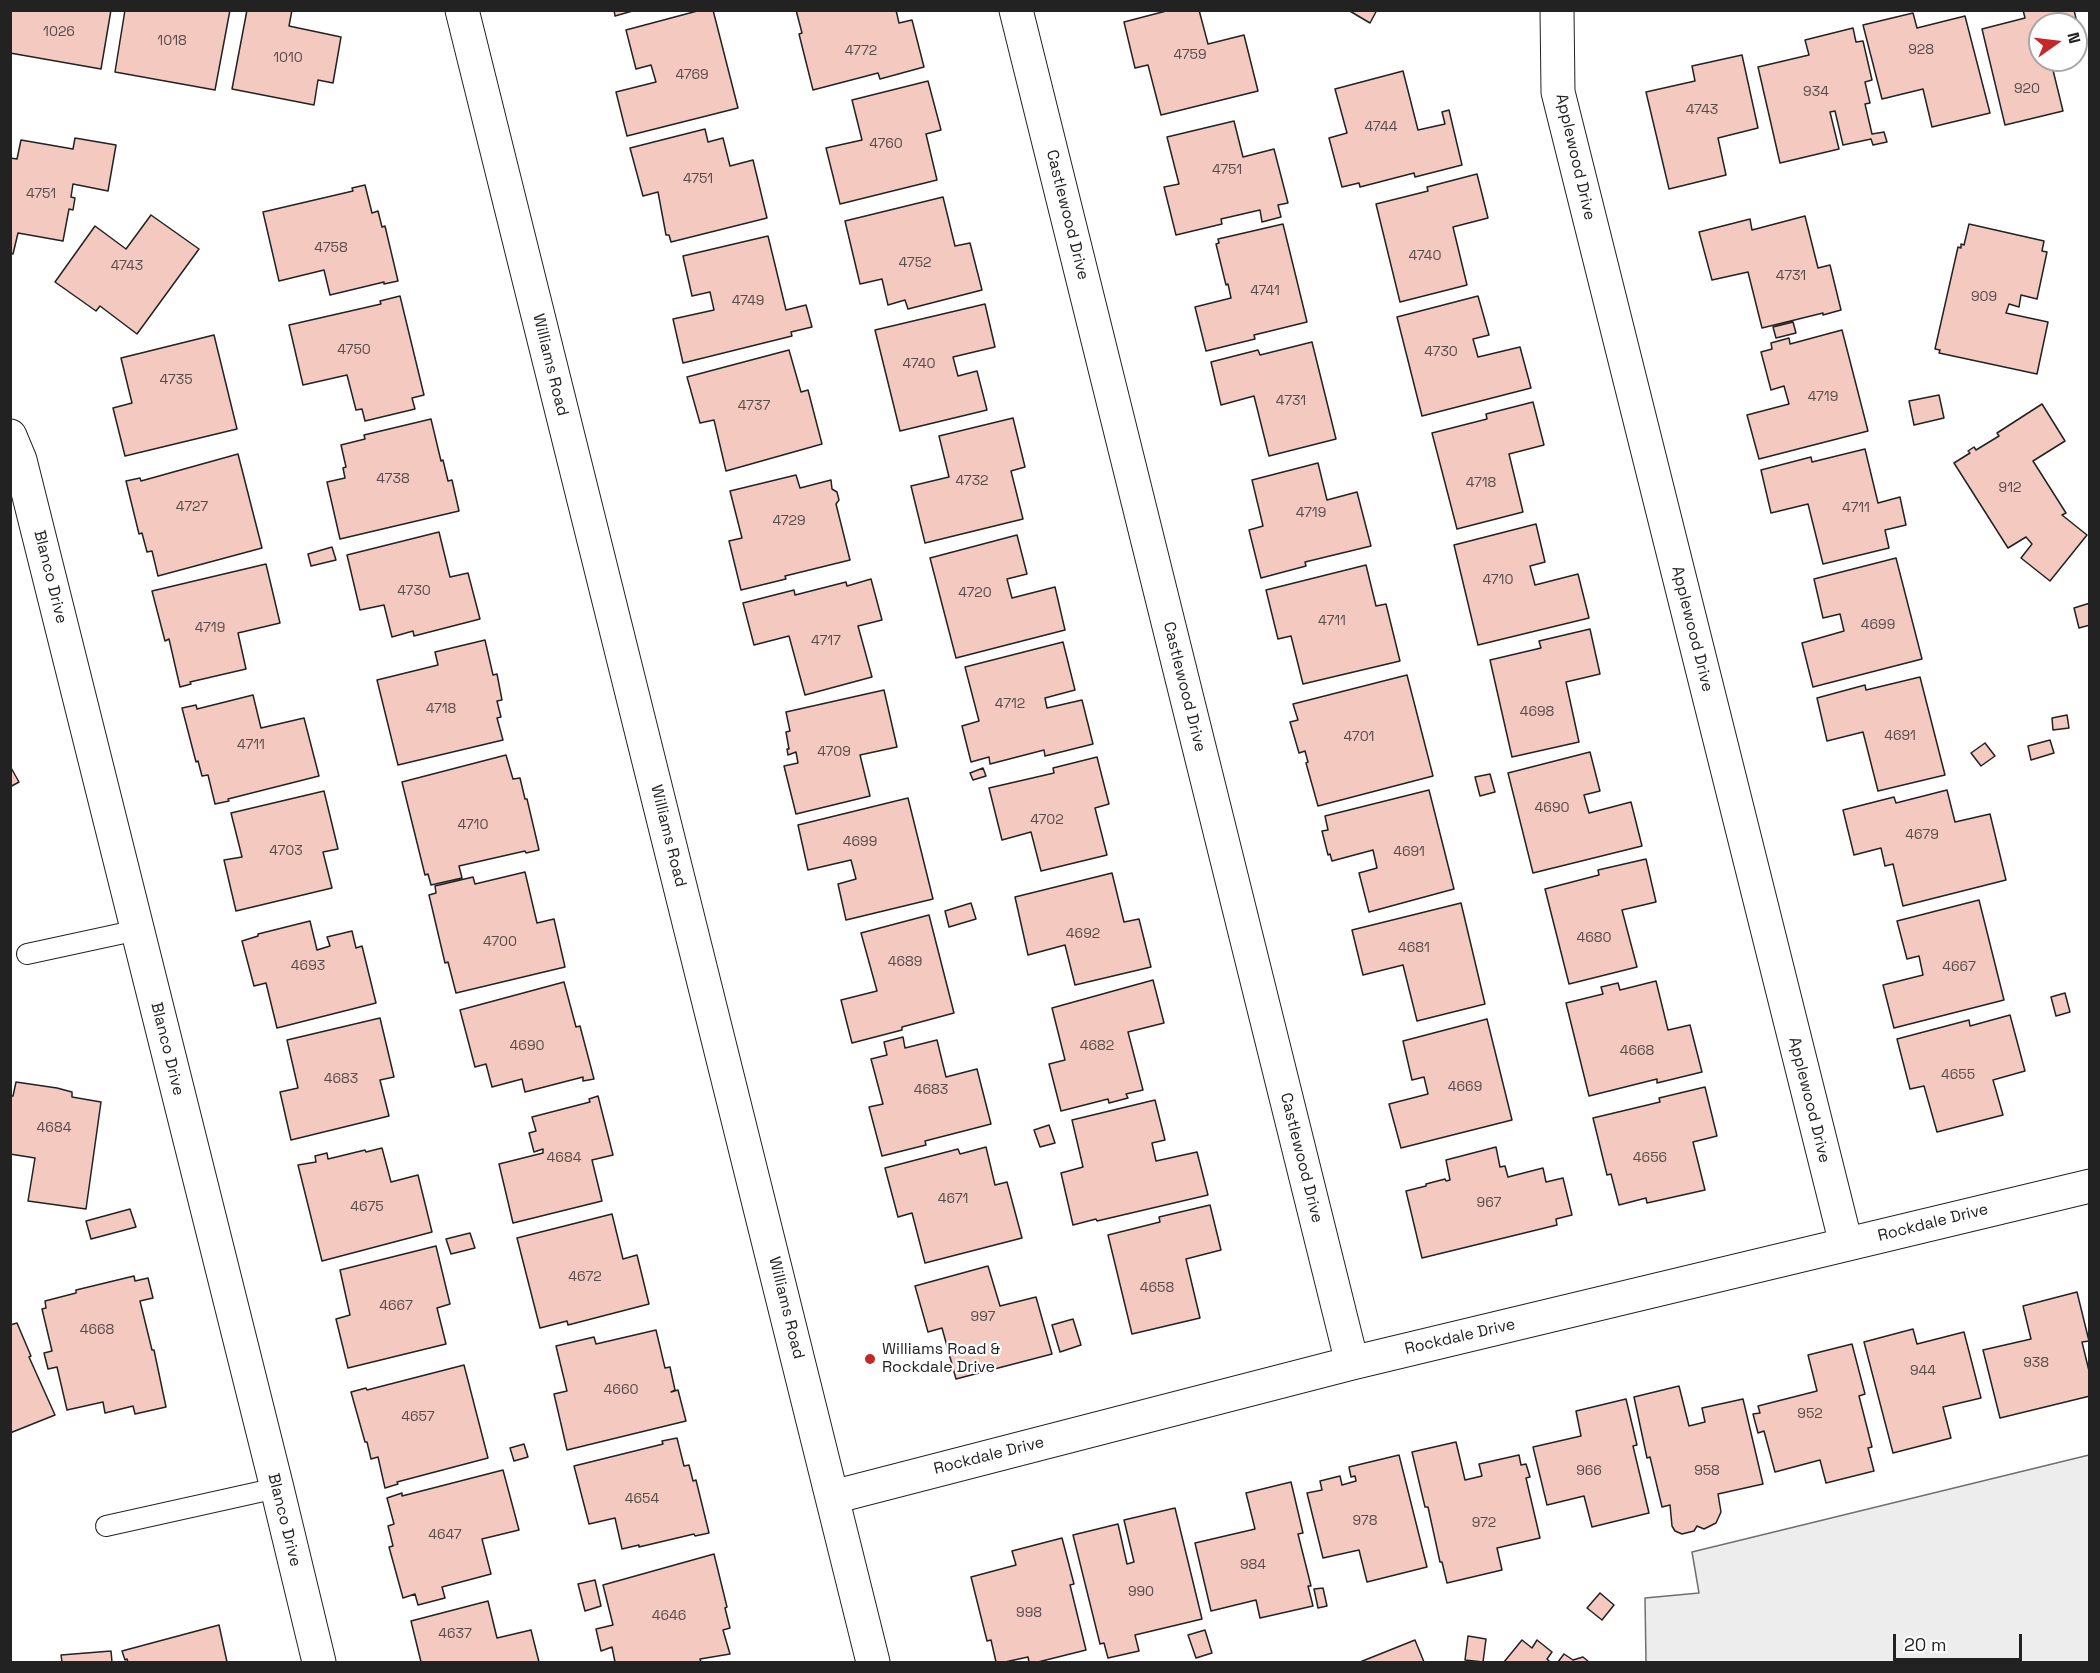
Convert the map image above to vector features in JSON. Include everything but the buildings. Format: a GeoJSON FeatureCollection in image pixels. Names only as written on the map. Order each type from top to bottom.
{"type":"FeatureCollection","features":[{"type":"Feature","properties":{"kind":"street","name":"Williams Road"},"geometry":{"type":"LineString","coordinates":[[462,10],[873,1662]]}},
{"type":"Feature","properties":{"kind":"street","name":"Castlewood Drive"},"geometry":{"type":"LineString","coordinates":[[1016,10],[1352,1363]]}},
{"type":"Feature","properties":{"kind":"street","name":"Applewood Drive"},"geometry":{"type":"LineString","coordinates":[[1557,10],[1558,92],[1846,1244]]}},
{"type":"Feature","properties":{"kind":"street","name":"Blanco Drive"},"geometry":{"type":"LineString","coordinates":[[10,436],[21,460],[319,1662]]}},
{"type":"Feature","properties":{"kind":"street","name":"Rockdale Drive"},"geometry":{"type":"LineString","coordinates":[[833,1497],[1352,1363],[2090,1186]]}},
{"type":"Feature","properties":{"kind":"lane"},"geometry":{"type":"LineString","coordinates":[[27,954],[138,930]]}},
{"type":"Feature","properties":{"kind":"lane"},"geometry":{"type":"LineString","coordinates":[[106,1526],[277,1488]]}},
{"type":"Feature","properties":{"kind":"shaded area"},"geometry":{"type":"Polygon","coordinates":[[[2089,1455],[2089,1662],[1646,1662],[1645,1598],[1699,1593],[1692,1552],[2089,1455]]]}},
{"type":"Feature","properties":{"kind":"place","name":"Williams Road & Rockdale Drive"},"geometry":{"type":"Point","coordinates":[870,1359]}}]}
